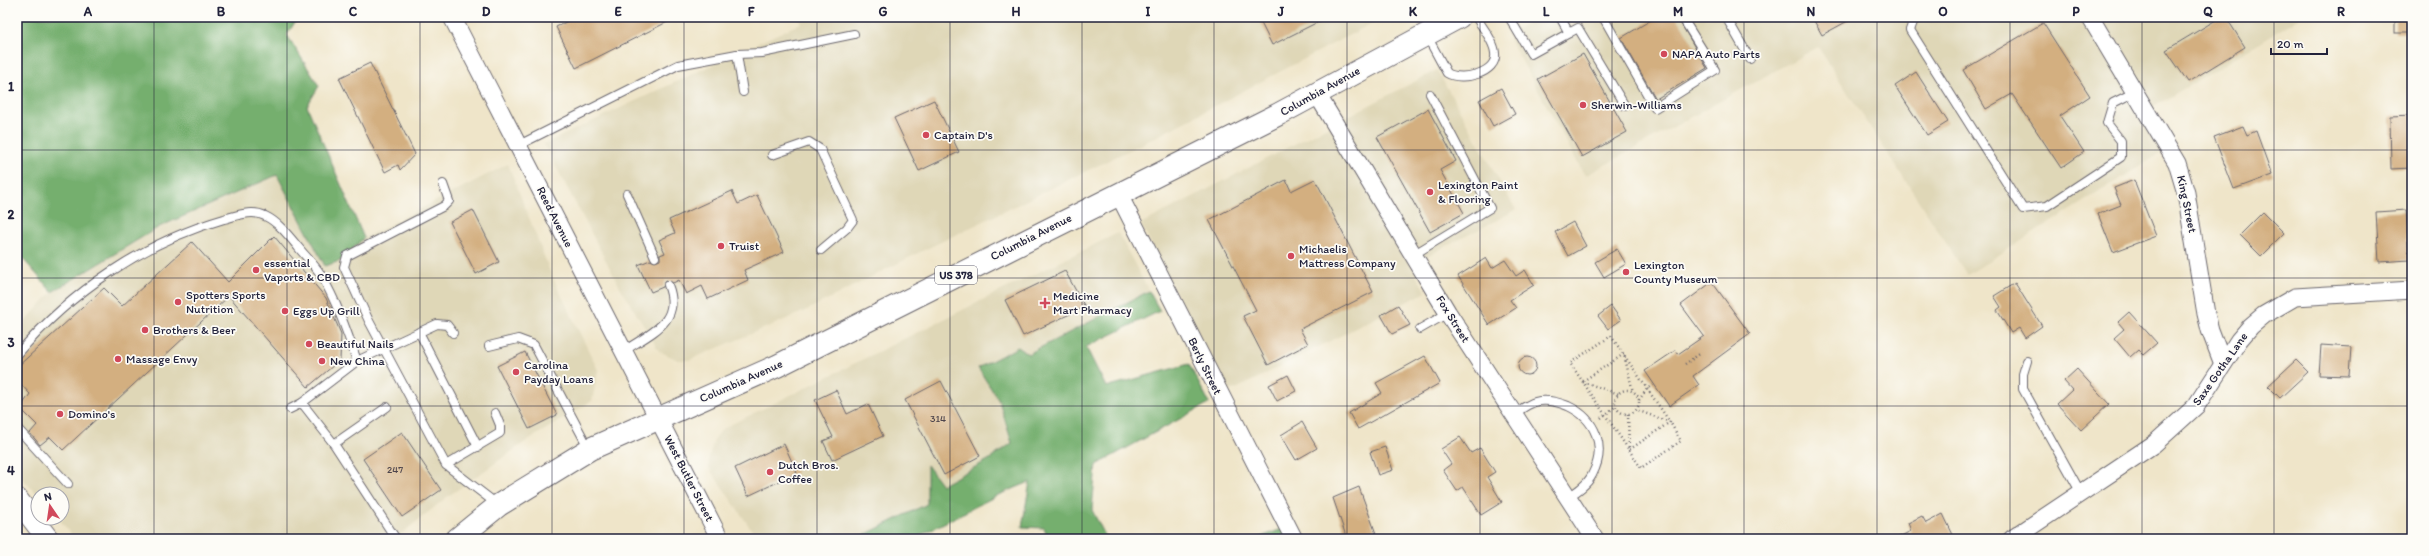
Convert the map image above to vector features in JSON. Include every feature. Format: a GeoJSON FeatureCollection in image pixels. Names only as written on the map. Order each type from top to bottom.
{"type":"FeatureCollection","features":[{"type":"Feature","properties":{"kind":"main road","name":"Columbia Avenue"},"geometry":{"type":"LineString","coordinates":[[466,534],[499,505],[590,449],[777,366],[1317,94],[1459,17]]}},
{"type":"Feature","properties":{"kind":"street","name":"Reed Avenue"},"geometry":{"type":"LineString","coordinates":[[452,17],[658,418]]}},
{"type":"Feature","properties":{"kind":"street","name":"King Street"},"geometry":{"type":"LineString","coordinates":[[2090,17],[2177,163],[2186,193],[2206,314],[2223,364]]}},
{"type":"Feature","properties":{"kind":"street","name":"Fox Street"},"geometry":{"type":"LineString","coordinates":[[1317,94],[1448,313],[1567,498],[1596,539]]}},
{"type":"Feature","properties":{"kind":"street","name":"Berly Street"},"geometry":{"type":"LineString","coordinates":[[1118,193],[1294,539]]}},
{"type":"Feature","properties":{"kind":"street","name":"Saxe Gotha Lane"},"geometry":{"type":"LineString","coordinates":[[2012,539],[2154,444],[2196,406],[2223,364],[2251,326],[2264,315],[2295,297],[2412,290]]}},
{"type":"Feature","properties":{"kind":"street","name":"West Butler Street"},"geometry":{"type":"LineString","coordinates":[[658,418],[720,539]]}},
{"type":"Feature","properties":{"kind":"street"},"geometry":{"type":"LineString","coordinates":[[17,499],[48,539]]}},
{"type":"Feature","properties":{"kind":"lane"},"geometry":{"type":"LineString","coordinates":[[1427,35],[1447,73],[1454,77],[1463,79],[1475,76],[1491,64],[1495,58],[1495,51],[1476,17]]}},
{"type":"Feature","properties":{"kind":"lane"},"geometry":{"type":"LineString","coordinates":[[1509,17],[1531,54],[1578,28],[1625,106]]}},
{"type":"Feature","properties":{"kind":"lane"},"geometry":{"type":"LineString","coordinates":[[1560,17],[1569,33]]}},
{"type":"Feature","properties":{"kind":"lane"},"geometry":{"type":"LineString","coordinates":[[1603,17],[1655,108],[1715,70],[1682,17]]}},
{"type":"Feature","properties":{"kind":"lane"},"geometry":{"type":"LineString","coordinates":[[1726,17],[1750,59]]}},
{"type":"Feature","properties":{"kind":"lane"},"geometry":{"type":"LineString","coordinates":[[1915,17],[1910,30],[2023,209],[2047,206],[2122,157],[2121,141],[2108,123],[2113,103],[2135,92]]}},
{"type":"Feature","properties":{"kind":"lane"},"geometry":{"type":"LineString","coordinates":[[518,145],[678,65],[737,54],[762,53],[854,34]]}},
{"type":"Feature","properties":{"kind":"lane"},"geometry":{"type":"LineString","coordinates":[[737,54],[743,92]]}},
{"type":"Feature","properties":{"kind":"lane"},"geometry":{"type":"LineString","coordinates":[[1413,255],[1490,208],[1430,94]]}},
{"type":"Feature","properties":{"kind":"lane"},"geometry":{"type":"LineString","coordinates":[[772,155],[809,142],[820,149],[853,220],[847,228],[821,250]]}},
{"type":"Feature","properties":{"kind":"lane"},"geometry":{"type":"LineString","coordinates":[[443,184],[449,201],[444,206],[347,256],[344,267],[383,348],[446,465],[499,505]]}},
{"type":"Feature","properties":{"kind":"lane"},"geometry":{"type":"LineString","coordinates":[[627,194],[656,257]]}},
{"type":"Feature","properties":{"kind":"lane"},"geometry":{"type":"LineString","coordinates":[[17,355],[56,314],[82,293],[144,250],[207,224],[248,213],[264,215],[286,232],[320,274],[337,307],[357,361]]}},
{"type":"Feature","properties":{"kind":"lane"},"geometry":{"type":"LineString","coordinates":[[624,351],[657,329],[668,318],[673,308],[674,298],[668,285]]}},
{"type":"Feature","properties":{"kind":"lane"},"geometry":{"type":"LineString","coordinates":[[1420,329],[1448,313]]}},
{"type":"Feature","properties":{"kind":"lane"},"geometry":{"type":"LineString","coordinates":[[290,409],[302,403],[357,361],[383,348],[437,324],[447,325],[453,333]]}},
{"type":"Feature","properties":{"kind":"lane"},"geometry":{"type":"LineString","coordinates":[[419,332],[478,448]]}},
{"type":"Feature","properties":{"kind":"lane"},"geometry":{"type":"LineString","coordinates":[[489,346],[518,339],[534,345],[590,449]]}},
{"type":"Feature","properties":{"kind":"lane"},"geometry":{"type":"LineString","coordinates":[[2027,361],[2022,374],[2023,389],[2081,493]]}},
{"type":"Feature","properties":{"kind":"lane"},"geometry":{"type":"LineString","coordinates":[[1514,414],[1535,402],[1548,401],[1560,403],[1575,410],[1592,424],[1598,439],[1596,463],[1592,476],[1584,485],[1567,498]]}},
{"type":"Feature","properties":{"kind":"lane"},"geometry":{"type":"LineString","coordinates":[[302,403],[310,410],[334,444],[396,539]]}},
{"type":"Feature","properties":{"kind":"lane"},"geometry":{"type":"LineString","coordinates":[[334,444],[387,407]]}},
{"type":"Feature","properties":{"kind":"lane"},"geometry":{"type":"LineString","coordinates":[[446,465],[478,448],[500,433],[500,425],[495,413]]}},
{"type":"Feature","properties":{"kind":"lane"},"geometry":{"type":"LineString","coordinates":[[17,428],[68,484]]}},
{"type":"Feature","properties":{"kind":"path"},"geometry":{"type":"LineString","coordinates":[[1612,336],[1670,422],[1681,441],[1641,468],[1583,381],[1570,363],[1612,336]]}},
{"type":"Feature","properties":{"kind":"path"},"geometry":{"type":"LineString","coordinates":[[1685,364],[1701,353]]}},
{"type":"Feature","properties":{"kind":"path"},"geometry":{"type":"LineString","coordinates":[[1583,381],[1624,354]]}},
{"type":"Feature","properties":{"kind":"path"},"geometry":{"type":"LineString","coordinates":[[1624,354],[1633,392],[1639,401]]}},
{"type":"Feature","properties":{"kind":"path"},"geometry":{"type":"LineString","coordinates":[[1583,381],[1619,394],[1626,391],[1633,392]]}},
{"type":"Feature","properties":{"kind":"path"},"geometry":{"type":"LineString","coordinates":[[1616,406],[1620,412],[1628,414],[1636,410],[1639,401],[1647,389],[1654,384]]}},
{"type":"Feature","properties":{"kind":"path"},"geometry":{"type":"LineString","coordinates":[[1592,424],[1616,406],[1619,394]]}},
{"type":"Feature","properties":{"kind":"path"},"geometry":{"type":"LineString","coordinates":[[1636,410],[1670,422]]}},
{"type":"Feature","properties":{"kind":"path"},"geometry":{"type":"LineString","coordinates":[[1628,414],[1629,450]]}},
{"type":"Feature","properties":{"kind":"path"},"geometry":{"type":"LineString","coordinates":[[1629,450],[1670,422]]}},
{"type":"Feature","properties":{"kind":"shaded area"},"geometry":{"type":"Polygon","coordinates":[[[798,17],[1384,17],[1148,141],[916,254],[803,312],[689,360],[678,360],[659,351],[620,287],[544,144],[801,23],[798,17]]]}},
{"type":"Feature","properties":{"kind":"shaded area"},"geometry":{"type":"Polygon","coordinates":[[[1539,17],[2301,17],[2147,111],[2169,148],[1967,275],[1818,47],[1585,176],[1507,34],[1539,17]]]}},
{"type":"Feature","properties":{"kind":"shaded area"},"geometry":{"type":"Polygon","coordinates":[[[1437,70],[1516,210],[1410,265],[1426,292],[1236,389],[1227,391],[1141,224],[1437,70]]]}},
{"type":"Feature","properties":{"kind":"shaded area"},"geometry":{"type":"Polygon","coordinates":[[[508,164],[551,274],[598,370],[592,401],[528,440],[447,497],[395,539],[75,539],[64,526],[70,526],[70,486],[30,487],[17,473],[17,330],[52,292],[159,227],[277,175],[340,261],[364,238],[508,164]]]}},
{"type":"Feature","properties":{"kind":"shaded area"},"geometry":{"type":"Polygon","coordinates":[[[1118,233],[1149,291],[1028,354],[978,368],[999,401],[1013,443],[990,459],[942,486],[928,466],[927,504],[856,539],[758,539],[709,468],[709,457],[714,440],[722,429],[1118,233]]]}},
{"type":"Feature","properties":{"kind":"green space"},"geometry":{"type":"Polygon","coordinates":[[[17,17],[298,17],[287,35],[319,86],[307,106],[364,238],[340,261],[325,266],[277,175],[159,227],[52,292],[17,252],[17,17]]]}},
{"type":"Feature","properties":{"kind":"green space"},"geometry":{"type":"Polygon","coordinates":[[[1149,291],[1160,311],[1086,347],[1106,387],[1189,364],[1209,403],[1096,465],[1092,510],[1107,539],[1049,539],[1044,528],[1022,527],[1030,482],[998,495],[913,539],[856,539],[927,504],[927,465],[942,485],[990,459],[1012,443],[999,401],[978,368],[1018,347],[1028,354],[1149,291]]]}},
{"type":"Feature","properties":{"kind":"green space"},"geometry":{"type":"Polygon","coordinates":[[[1287,527],[1294,539],[1256,539],[1287,527]]]}},
{"type":"Feature","properties":{"kind":"building"},"geometry":{"type":"Polygon","coordinates":[[[576,17],[677,17],[576,68],[556,27],[576,17]]]}},
{"type":"Feature","properties":{"kind":"building"},"geometry":{"type":"Polygon","coordinates":[[[1258,17],[1328,17],[1272,45],[1258,17]]]}},
{"type":"Feature","properties":{"kind":"building","name":"NAPA Auto Parts"},"geometry":{"type":"Polygon","coordinates":[[[1656,17],[1677,17],[1707,68],[1656,99],[1621,38],[1656,17]]]}},
{"type":"Feature","properties":{"kind":"building"},"geometry":{"type":"Polygon","coordinates":[[[1812,17],[1855,17],[1822,35],[1812,17]]]}},
{"type":"Feature","properties":{"kind":"building"},"geometry":{"type":"Polygon","coordinates":[[[2221,17],[2226,17],[2245,47],[2188,82],[2166,50],[2221,17]]]}},
{"type":"Feature","properties":{"kind":"building"},"geometry":{"type":"Polygon","coordinates":[[[2395,17],[2412,17],[2412,33],[2395,33],[2395,17]]]}},
{"type":"Feature","properties":{"kind":"building"},"geometry":{"type":"Polygon","coordinates":[[[2043,23],[2090,96],[2060,116],[2084,152],[2061,168],[2012,94],[1986,109],[1963,70],[2043,23]]]}},
{"type":"Feature","properties":{"kind":"building","name":"Sherwin-Williams"},"geometry":{"type":"Polygon","coordinates":[[[1583,54],[1627,132],[1582,157],[1538,79],[1583,54]]]}},
{"type":"Feature","properties":{"kind":"building"},"geometry":{"type":"Polygon","coordinates":[[[370,63],[415,154],[400,170],[398,165],[385,172],[339,78],[370,63]]]}},
{"type":"Feature","properties":{"kind":"building"},"geometry":{"type":"Polygon","coordinates":[[[1916,72],[1948,122],[1927,135],[1895,86],[1916,72]]]}},
{"type":"Feature","properties":{"kind":"building"},"geometry":{"type":"Polygon","coordinates":[[[1501,88],[1515,114],[1493,126],[1479,100],[1501,88]]]}},
{"type":"Feature","properties":{"kind":"building","name":"Captain D's"},"geometry":{"type":"Polygon","coordinates":[[[934,100],[959,152],[919,171],[894,118],[934,100]]]}},
{"type":"Feature","properties":{"kind":"building","name":"Lexington Paint & Flooring"},"geometry":{"type":"Polygon","coordinates":[[[1428,109],[1456,161],[1440,170],[1464,213],[1430,232],[1377,137],[1428,109]]]}},
{"type":"Feature","properties":{"kind":"building"},"geometry":{"type":"Polygon","coordinates":[[[2412,115],[2412,168],[2391,169],[2390,116],[2412,115]]]}},
{"type":"Feature","properties":{"kind":"building"},"geometry":{"type":"Polygon","coordinates":[[[2243,126],[2247,135],[2256,131],[2272,175],[2234,189],[2214,137],[2243,126]]]}},
{"type":"Feature","properties":{"kind":"building","name":"Michaelis Mattress Company"},"geometry":{"type":"Polygon","coordinates":[[[1315,179],[1373,292],[1300,329],[1308,344],[1268,365],[1243,316],[1256,310],[1209,220],[1286,180],[1291,191],[1315,179]]]}},
{"type":"Feature","properties":{"kind":"building"},"geometry":{"type":"Polygon","coordinates":[[[2134,180],[2156,236],[2113,252],[2098,214],[2121,205],[2114,188],[2134,180]]]}},
{"type":"Feature","properties":{"kind":"building","name":"Truist"},"geometry":{"type":"Polygon","coordinates":[[[732,191],[738,204],[757,195],[784,252],[744,270],[748,280],[708,299],[702,286],[686,294],[679,280],[673,283],[666,280],[663,287],[651,292],[638,265],[650,260],[655,262],[660,260],[660,255],[665,253],[659,240],[675,233],[669,220],[732,191]]]}},
{"type":"Feature","properties":{"kind":"building"},"geometry":{"type":"Polygon","coordinates":[[[473,210],[499,262],[476,274],[450,222],[473,210]]]}},
{"type":"Feature","properties":{"kind":"building"},"geometry":{"type":"Polygon","coordinates":[[[2406,210],[2409,260],[2379,262],[2376,212],[2406,210]]]}},
{"type":"Feature","properties":{"kind":"building"},"geometry":{"type":"Polygon","coordinates":[[[2263,212],[2284,233],[2261,256],[2240,235],[2263,212]]]}},
{"type":"Feature","properties":{"kind":"building"},"geometry":{"type":"Polygon","coordinates":[[[1573,222],[1586,246],[1568,256],[1555,232],[1573,222]]]}},
{"type":"Feature","properties":{"kind":"building"},"geometry":{"type":"Polygon","coordinates":[[[274,236],[326,298],[341,334],[340,360],[308,387],[229,296],[63,450],[50,437],[40,445],[30,433],[37,425],[20,408],[30,394],[17,380],[17,367],[104,288],[122,306],[192,242],[228,282],[274,236]]]}},
{"type":"Feature","properties":{"kind":"building"},"geometry":{"type":"Polygon","coordinates":[[[1617,249],[1626,264],[1604,277],[1595,262],[1617,249]]]}},
{"type":"Feature","properties":{"kind":"building"},"geometry":{"type":"Polygon","coordinates":[[[1486,258],[1492,268],[1505,260],[1516,276],[1525,270],[1534,285],[1510,300],[1516,308],[1489,325],[1458,276],[1486,258]]]}},
{"type":"Feature","properties":{"kind":"building","name":"Medicine Mart Pharmacy"},"geometry":{"type":"Polygon","coordinates":[[[1065,271],[1085,307],[1023,336],[1005,300],[1065,271]]]}},
{"type":"Feature","properties":{"kind":"building"},"geometry":{"type":"Polygon","coordinates":[[[1712,282],[1750,334],[1693,376],[1699,385],[1669,406],[1645,371],[1676,350],[1678,354],[1704,336],[1681,305],[1712,282]]]}},
{"type":"Feature","properties":{"kind":"building"},"geometry":{"type":"Polygon","coordinates":[[[2015,283],[2042,326],[2025,338],[2019,328],[2011,333],[1997,310],[2001,307],[1994,296],[2015,283]]]}},
{"type":"Feature","properties":{"kind":"building"},"geometry":{"type":"Polygon","coordinates":[[[1398,305],[1410,325],[1392,334],[1381,315],[1398,305]]]}},
{"type":"Feature","properties":{"kind":"building"},"geometry":{"type":"Polygon","coordinates":[[[1611,306],[1621,320],[1608,329],[1598,316],[1611,306]]]}},
{"type":"Feature","properties":{"kind":"building"},"geometry":{"type":"Polygon","coordinates":[[[2129,312],[2157,343],[2143,355],[2138,350],[2130,357],[2114,338],[2124,329],[2118,322],[2129,312]]]}},
{"type":"Feature","properties":{"kind":"building"},"geometry":{"type":"Polygon","coordinates":[[[2321,345],[2351,347],[2349,376],[2319,375],[2321,345]]]}},
{"type":"Feature","properties":{"kind":"building"},"geometry":{"type":"Polygon","coordinates":[[[525,352],[557,415],[529,429],[497,366],[525,352]]]}},
{"type":"Feature","properties":{"kind":"building"},"geometry":{"type":"Polygon","coordinates":[[[1425,356],[1440,383],[1358,429],[1349,413],[1382,393],[1376,383],[1425,356]]]}},
{"type":"Feature","properties":{"kind":"building"},"geometry":{"type":"Polygon","coordinates":[[[1527,357],[1533,360],[1536,366],[1533,372],[1527,375],[1521,372],[1518,366],[1521,360],[1527,357]]]}},
{"type":"Feature","properties":{"kind":"building"},"geometry":{"type":"Polygon","coordinates":[[[2296,360],[2308,372],[2280,398],[2268,386],[2296,360]]]}},
{"type":"Feature","properties":{"kind":"building"},"geometry":{"type":"Polygon","coordinates":[[[2077,369],[2109,404],[2081,430],[2057,404],[2072,390],[2064,381],[2077,369]]]}},
{"type":"Feature","properties":{"kind":"building"},"geometry":{"type":"Polygon","coordinates":[[[1288,375],[1296,391],[1277,401],[1269,385],[1288,375]]]}},
{"type":"Feature","properties":{"kind":"building"},"geometry":{"type":"Polygon","coordinates":[[[941,381],[980,456],[944,475],[905,400],[941,381]]]}},
{"type":"Feature","properties":{"kind":"building"},"geometry":{"type":"Polygon","coordinates":[[[836,390],[847,414],[868,404],[883,436],[832,460],[823,441],[833,437],[815,400],[836,390]]]}},
{"type":"Feature","properties":{"kind":"building"},"geometry":{"type":"Polygon","coordinates":[[[1302,422],[1317,448],[1296,460],[1281,435],[1302,422]]]}},
{"type":"Feature","properties":{"kind":"building"},"geometry":{"type":"Polygon","coordinates":[[[402,432],[441,490],[402,517],[363,459],[402,432]]]}},
{"type":"Feature","properties":{"kind":"building"},"geometry":{"type":"Polygon","coordinates":[[[1460,437],[1471,453],[1480,448],[1495,472],[1487,477],[1502,502],[1481,515],[1463,487],[1457,491],[1443,470],[1451,464],[1441,449],[1460,437]]]}},
{"type":"Feature","properties":{"kind":"building"},"geometry":{"type":"Polygon","coordinates":[[[784,444],[797,473],[748,496],[735,468],[784,444]]]}},
{"type":"Feature","properties":{"kind":"building"},"geometry":{"type":"Polygon","coordinates":[[[1385,447],[1393,470],[1378,475],[1370,452],[1385,447]]]}},
{"type":"Feature","properties":{"kind":"building"},"geometry":{"type":"Polygon","coordinates":[[[1359,487],[1378,539],[1347,539],[1333,498],[1359,487]]]}},
{"type":"Feature","properties":{"kind":"building"},"geometry":{"type":"Polygon","coordinates":[[[1943,514],[1955,539],[1895,539],[1911,531],[1908,523],[1922,516],[1926,523],[1943,514]]]}},
{"type":"Feature","properties":{"kind":"place","name":"NAPA Auto Parts"},"geometry":{"type":"Point","coordinates":[1664,54]}},
{"type":"Feature","properties":{"kind":"place","name":"Sherwin-Williams"},"geometry":{"type":"Point","coordinates":[1583,105]}},
{"type":"Feature","properties":{"kind":"place","name":"Captain D's"},"geometry":{"type":"Point","coordinates":[926,135]}},
{"type":"Feature","properties":{"kind":"place","name":"Lexington Paint & Flooring"},"geometry":{"type":"Point","coordinates":[1430,192]}},
{"type":"Feature","properties":{"kind":"place","name":"Truist"},"geometry":{"type":"Point","coordinates":[721,246]}},
{"type":"Feature","properties":{"kind":"place","name":"Michaelis Mattress Company"},"geometry":{"type":"Point","coordinates":[1291,256]}},
{"type":"Feature","properties":{"kind":"place","name":"essential Vaports & CBD"},"geometry":{"type":"Point","coordinates":[256,270]}},
{"type":"Feature","properties":{"kind":"place","name":"Lexington County Museum"},"geometry":{"type":"Point","coordinates":[1626,272]}},
{"type":"Feature","properties":{"kind":"place","name":"Spotters Sports Nutrition"},"geometry":{"type":"Point","coordinates":[178,302]}},
{"type":"Feature","properties":{"kind":"place","name":"Medicine Mart Pharmacy"},"geometry":{"type":"Point","coordinates":[1045,303]}},
{"type":"Feature","properties":{"kind":"place","name":"Eggs Up Grill"},"geometry":{"type":"Point","coordinates":[285,311]}},
{"type":"Feature","properties":{"kind":"place","name":"Brothers & Beer"},"geometry":{"type":"Point","coordinates":[145,330]}},
{"type":"Feature","properties":{"kind":"place","name":"Beautiful Nails"},"geometry":{"type":"Point","coordinates":[309,344]}},
{"type":"Feature","properties":{"kind":"place","name":"Massage Envy"},"geometry":{"type":"Point","coordinates":[118,359]}},
{"type":"Feature","properties":{"kind":"place","name":"New China"},"geometry":{"type":"Point","coordinates":[322,361]}},
{"type":"Feature","properties":{"kind":"place","name":"Carolina Payday Loans"},"geometry":{"type":"Point","coordinates":[516,372]}},
{"type":"Feature","properties":{"kind":"place","name":"Domino's"},"geometry":{"type":"Point","coordinates":[60,414]}},
{"type":"Feature","properties":{"kind":"place","name":"Dutch Bros. Coffee"},"geometry":{"type":"Point","coordinates":[770,472]}}]}
